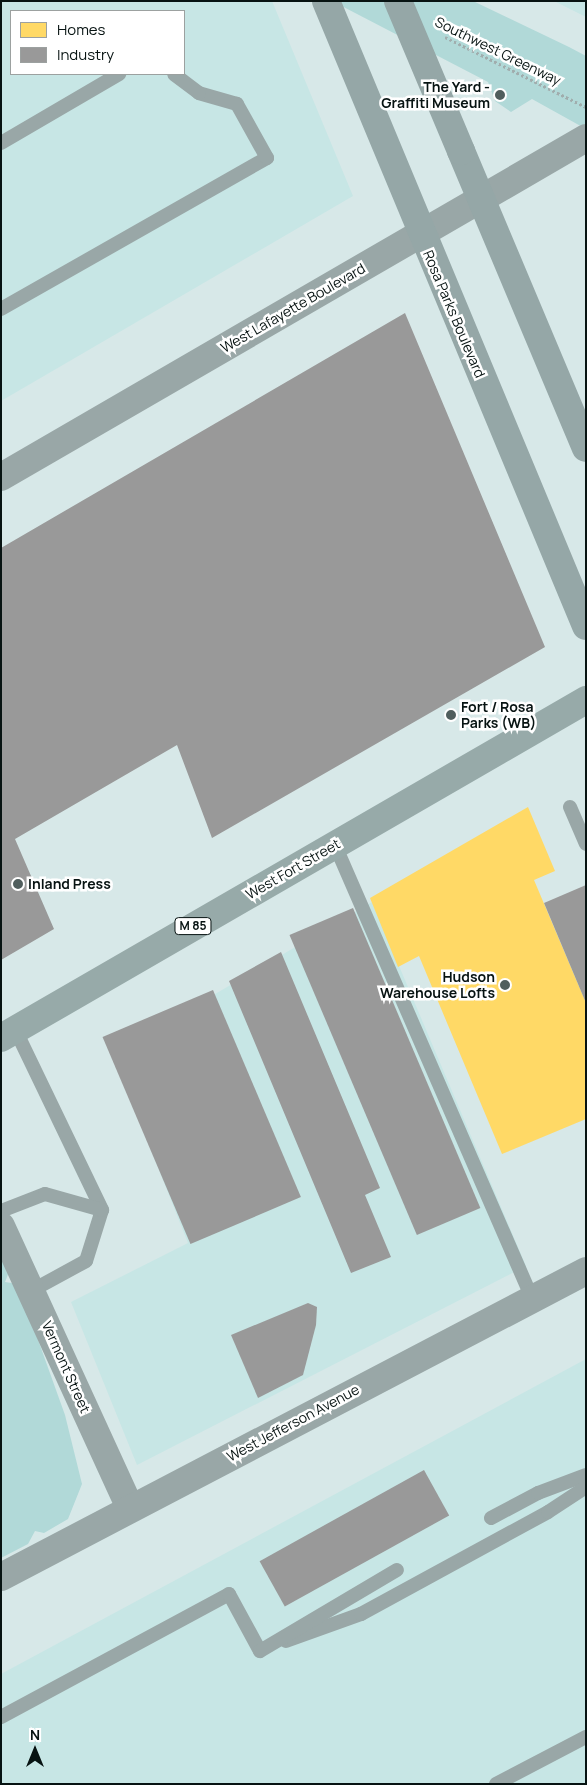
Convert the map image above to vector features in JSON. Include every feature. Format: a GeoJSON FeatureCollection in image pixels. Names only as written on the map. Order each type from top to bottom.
{"type":"FeatureCollection","features":[{"type":"Feature","properties":{"kind":"main road","name":"Rosa Parks Boulevard"},"geometry":{"type":"LineString","coordinates":[[326,1],[420,234],[586,626]]}},
{"type":"Feature","properties":{"kind":"main road"},"geometry":{"type":"LineString","coordinates":[[398,1],[586,448]]}},
{"type":"Feature","properties":{"kind":"main road","name":"West Fort Street"},"geometry":{"type":"LineString","coordinates":[[8,1034],[586,700]]}},
{"type":"Feature","properties":{"kind":"street","name":"West Lafayette Boulevard"},"geometry":{"type":"LineString","coordinates":[[1,477],[586,138]]}},
{"type":"Feature","properties":{"kind":"street","name":"Vermont Street"},"geometry":{"type":"LineString","coordinates":[[1,1226],[130,1508]]}},
{"type":"Feature","properties":{"kind":"street","name":"West Jefferson Avenue"},"geometry":{"type":"LineString","coordinates":[[1,1577],[586,1271]]}},
{"type":"Feature","properties":{"kind":"lane"},"geometry":{"type":"LineString","coordinates":[[1,143],[117,75]]}},
{"type":"Feature","properties":{"kind":"lane"},"geometry":{"type":"LineString","coordinates":[[1,309],[267,158],[237,104],[199,93],[175,75]]}},
{"type":"Feature","properties":{"kind":"lane"},"geometry":{"type":"LineString","coordinates":[[570,807],[586,844]]}},
{"type":"Feature","properties":{"kind":"lane"},"geometry":{"type":"LineString","coordinates":[[335,844],[532,1299]]}},
{"type":"Feature","properties":{"kind":"lane"},"geometry":{"type":"LineString","coordinates":[[8,1034],[102,1210],[86,1262],[31,1291]]}},
{"type":"Feature","properties":{"kind":"lane"},"geometry":{"type":"LineString","coordinates":[[1,1211],[45,1194],[102,1210]]}},
{"type":"Feature","properties":{"kind":"lane"},"geometry":{"type":"LineString","coordinates":[[491,1518],[538,1492],[586,1475]]}},
{"type":"Feature","properties":{"kind":"lane"},"geometry":{"type":"LineString","coordinates":[[260,1651],[361,1614],[548,1512],[586,1487]]}},
{"type":"Feature","properties":{"kind":"lane"},"geometry":{"type":"LineString","coordinates":[[260,1651],[397,1570]]}},
{"type":"Feature","properties":{"kind":"lane"},"geometry":{"type":"LineString","coordinates":[[1,1717],[229,1594],[260,1651]]}},
{"type":"Feature","properties":{"kind":"lane"},"geometry":{"type":"LineString","coordinates":[[496,1784],[586,1737]]}},
{"type":"Feature","properties":{"kind":"path","name":"Southwest Greenway"},"geometry":{"type":"LineString","coordinates":[[436,32],[586,107]]}},
{"type":"Feature","properties":{"kind":"shaded area"},"geometry":{"type":"Polygon","coordinates":[[[1,1],[272,1],[353,196],[1,401],[1,1]]]}},
{"type":"Feature","properties":{"kind":"shaded area"},"geometry":{"type":"Polygon","coordinates":[[[332,1],[473,1],[569,47],[586,56],[586,129],[532,99],[511,112],[495,101],[488,82],[332,1]]]}},
{"type":"Feature","properties":{"kind":"shaded area"},"geometry":{"type":"Polygon","coordinates":[[[554,1],[586,1],[586,17],[554,1]]]}},
{"type":"Feature","properties":{"kind":"shaded area"},"geometry":{"type":"Polygon","coordinates":[[[372,902],[526,1266],[137,1465],[71,1302],[188,1243],[113,1054],[372,902]]]}},
{"type":"Feature","properties":{"kind":"shaded area"},"geometry":{"type":"Polygon","coordinates":[[[1,1245],[11,1267],[5,1282],[18,1284],[65,1415],[82,1484],[68,1519],[44,1533],[35,1531],[28,1544],[1,1558],[1,1245]]]}},
{"type":"Feature","properties":{"kind":"shaded area"},"geometry":{"type":"Polygon","coordinates":[[[586,1359],[586,1784],[1,1784],[1,1674],[586,1359]]]}},
{"type":"Feature","properties":{"kind":"building: Homes","name":"Hudson Warehouse Lofts"},"geometry":{"type":"Polygon","coordinates":[[[528,807],[555,871],[534,880],[586,1003],[586,1119],[502,1154],[419,956],[398,967],[370,898],[528,807]]]}},
{"type":"Feature","properties":{"kind":"building: Industry"},"geometry":{"type":"Polygon","coordinates":[[[405,313],[545,647],[212,838],[177,745],[15,839],[54,929],[1,960],[1,548],[405,313]]]}},
{"type":"Feature","properties":{"kind":"building: Industry"},"geometry":{"type":"Polygon","coordinates":[[[586,885],[586,1003],[544,903],[586,885]]]}},
{"type":"Feature","properties":{"kind":"building: Industry"},"geometry":{"type":"Polygon","coordinates":[[[353,908],[480,1208],[417,1235],[289,935],[353,908]]]}},
{"type":"Feature","properties":{"kind":"building: Industry"},"geometry":{"type":"Polygon","coordinates":[[[281,952],[380,1188],[365,1195],[391,1257],[351,1273],[229,981],[281,952]]]}},
{"type":"Feature","properties":{"kind":"building: Industry"},"geometry":{"type":"Polygon","coordinates":[[[213,990],[301,1197],[190,1244],[103,1037],[213,990]]]}},
{"type":"Feature","properties":{"kind":"building: Industry"},"geometry":{"type":"Polygon","coordinates":[[[308,1303],[317,1307],[316,1325],[303,1375],[258,1398],[231,1335],[308,1303]]]}},
{"type":"Feature","properties":{"kind":"building: Industry"},"geometry":{"type":"Polygon","coordinates":[[[424,1470],[449,1515],[285,1607],[260,1561],[424,1470]]]}},
{"type":"Feature","properties":{"kind":"place","name":"The Yard - Graffiti Museum"},"geometry":{"type":"Point","coordinates":[500,95]}},
{"type":"Feature","properties":{"kind":"place","name":"Fort / Rosa Parks (WB)"},"geometry":{"type":"Point","coordinates":[451,715]}},
{"type":"Feature","properties":{"kind":"place","name":"Inland Press"},"geometry":{"type":"Point","coordinates":[18,884]}},
{"type":"Feature","properties":{"kind":"place","name":"Hudson Warehouse Lofts"},"geometry":{"type":"Point","coordinates":[505,985]}}]}
